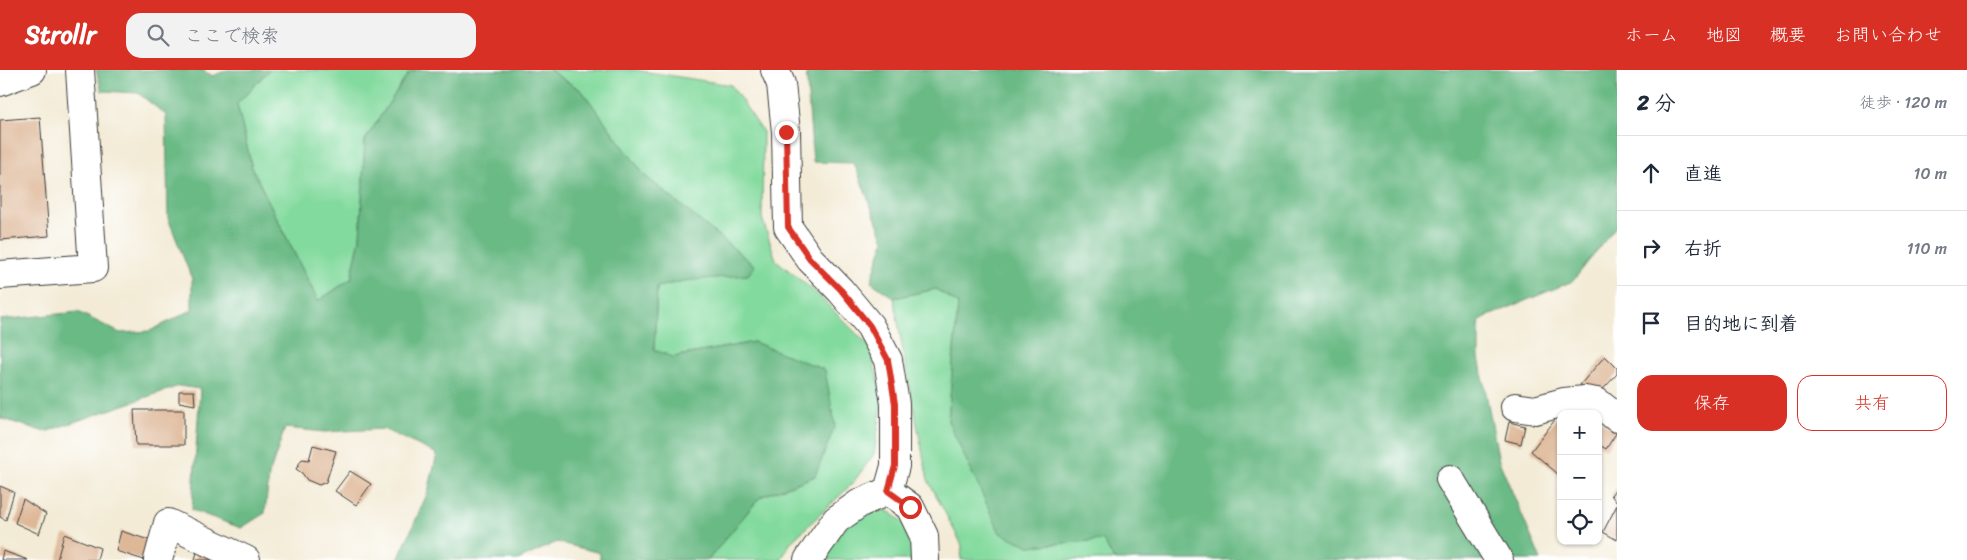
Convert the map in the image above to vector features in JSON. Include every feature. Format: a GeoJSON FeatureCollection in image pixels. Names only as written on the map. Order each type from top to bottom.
{"type":"FeatureCollection","features":[{"type":"Feature","properties":{"kind":"street"},"geometry":{"type":"LineString","coordinates":[[0,82],[32,70]]}},
{"type":"Feature","properties":{"kind":"street"},"geometry":{"type":"LineString","coordinates":[[0,275],[93,268],[80,70]]}},
{"type":"Feature","properties":{"kind":"street"},"geometry":{"type":"LineString","coordinates":[[776,70],[781,84],[786,132],[788,227],[810,259],[841,290],[870,326],[888,360],[895,412],[895,466],[888,491]]}},
{"type":"Feature","properties":{"kind":"street"},"geometry":{"type":"LineString","coordinates":[[1515,407],[1535,410],[1564,402],[1585,400],[1597,402],[1617,418]]}},
{"type":"Feature","properties":{"kind":"street"},"geometry":{"type":"LineString","coordinates":[[1450,479],[1499,560]]}},
{"type":"Feature","properties":{"kind":"street"},"geometry":{"type":"LineString","coordinates":[[808,560],[836,520],[860,503],[888,491]]}},
{"type":"Feature","properties":{"kind":"street"},"geometry":{"type":"LineString","coordinates":[[888,491],[910,507],[924,536],[925,560]]}},
{"type":"Feature","properties":{"kind":"street"},"geometry":{"type":"LineString","coordinates":[[158,560],[168,524],[246,560]]}},
{"type":"Feature","properties":{"kind":"green space"},"geometry":{"type":"Polygon","coordinates":[[[96,70],[202,70],[213,76],[227,70],[269,70],[237,104],[252,168],[318,301],[351,279],[360,239],[365,140],[408,74],[417,70],[549,70],[582,91],[645,176],[755,266],[748,275],[683,281],[657,287],[654,350],[673,357],[754,342],[825,370],[835,426],[815,476],[760,497],[708,560],[600,560],[600,553],[557,542],[518,560],[398,560],[428,492],[437,454],[383,429],[325,432],[285,428],[269,475],[265,513],[241,528],[192,510],[200,389],[179,386],[45,432],[0,418],[0,320],[78,312],[120,333],[150,331],[192,310],[192,279],[168,218],[166,115],[138,93],[102,91],[96,70]]]}},
{"type":"Feature","properties":{"kind":"green space"},"geometry":{"type":"Polygon","coordinates":[[[269,70],[417,70],[408,74],[365,140],[360,239],[351,279],[318,301],[252,168],[237,104],[269,70]]]}},
{"type":"Feature","properties":{"kind":"green space"},"geometry":{"type":"Polygon","coordinates":[[[549,70],[635,70],[731,85],[763,132],[762,218],[776,260],[815,292],[869,346],[883,397],[874,454],[852,484],[791,542],[781,560],[708,560],[760,497],[815,476],[754,342],[673,357],[654,350],[657,287],[755,266],[645,176],[582,91],[549,70]]]}},
{"type":"Feature","properties":{"kind":"green space"},"geometry":{"type":"Polygon","coordinates":[[[806,70],[1617,70],[1617,225],[1573,281],[1479,320],[1479,357],[1499,461],[1541,560],[1114,560],[1103,540],[1029,546],[1000,533],[948,421],[958,304],[936,289],[894,298],[871,282],[884,240],[854,163],[813,162],[806,70]]]}},
{"type":"Feature","properties":{"kind":"green space"},"geometry":{"type":"Polygon","coordinates":[[[936,289],[958,304],[948,421],[1029,546],[1103,540],[1114,560],[961,560],[962,545],[928,480],[894,298],[936,289]]]}},
{"type":"Feature","properties":{"kind":"green space"},"geometry":{"type":"Polygon","coordinates":[[[886,510],[900,520],[908,530],[912,560],[820,560],[840,533],[854,520],[863,515],[886,510]]]}},
{"type":"Feature","properties":{"kind":"building"},"geometry":{"type":"Polygon","coordinates":[[[40,117],[49,236],[0,240],[0,120],[40,117]]]}},
{"type":"Feature","properties":{"kind":"building"},"geometry":{"type":"Polygon","coordinates":[[[1605,356],[1617,368],[1617,374],[1595,398],[1580,385],[1605,356]]]}},
{"type":"Feature","properties":{"kind":"building"},"geometry":{"type":"Polygon","coordinates":[[[179,391],[194,391],[195,405],[179,402],[179,391]]]}},
{"type":"Feature","properties":{"kind":"building"},"geometry":{"type":"Polygon","coordinates":[[[134,410],[184,410],[184,445],[136,445],[134,410]]]}},
{"type":"Feature","properties":{"kind":"building"},"geometry":{"type":"Polygon","coordinates":[[[1557,417],[1557,473],[1531,451],[1557,417]]]}},
{"type":"Feature","properties":{"kind":"building"},"geometry":{"type":"Polygon","coordinates":[[[1509,422],[1525,426],[1521,444],[1505,440],[1509,422]]]}},
{"type":"Feature","properties":{"kind":"building"},"geometry":{"type":"Polygon","coordinates":[[[1602,422],[1617,432],[1606,449],[1602,446],[1602,422]]]}},
{"type":"Feature","properties":{"kind":"building"},"geometry":{"type":"Polygon","coordinates":[[[313,445],[336,451],[326,482],[319,485],[307,480],[296,469],[302,459],[309,460],[313,445]]]}},
{"type":"Feature","properties":{"kind":"building"},"geometry":{"type":"Polygon","coordinates":[[[350,471],[371,484],[356,505],[335,491],[350,471]]]}},
{"type":"Feature","properties":{"kind":"building"},"geometry":{"type":"Polygon","coordinates":[[[0,486],[14,492],[6,520],[0,517],[0,486]]]}},
{"type":"Feature","properties":{"kind":"building"},"geometry":{"type":"Polygon","coordinates":[[[1617,487],[1617,503],[1611,495],[1617,487]]]}},
{"type":"Feature","properties":{"kind":"building"},"geometry":{"type":"Polygon","coordinates":[[[23,499],[46,514],[39,534],[15,523],[23,499]]]}},
{"type":"Feature","properties":{"kind":"building"},"geometry":{"type":"Polygon","coordinates":[[[1617,505],[1617,540],[1603,532],[1617,505]]]}},
{"type":"Feature","properties":{"kind":"building"},"geometry":{"type":"Polygon","coordinates":[[[121,531],[149,540],[144,560],[116,551],[121,531]]]}},
{"type":"Feature","properties":{"kind":"building"},"geometry":{"type":"Polygon","coordinates":[[[64,534],[100,548],[97,560],[57,560],[64,534]]]}},
{"type":"Feature","properties":{"kind":"building"},"geometry":{"type":"Polygon","coordinates":[[[3,551],[28,560],[1,560],[3,551]]]}},
{"type":"Feature","properties":{"kind":"building"},"geometry":{"type":"Polygon","coordinates":[[[197,552],[212,556],[211,560],[195,560],[197,552]]]}},
{"type":"Feature","properties":{"kind":"route"},"geometry":{"type":"LineString","coordinates":[[786,132],[788,227],[810,259],[841,290],[870,326],[888,360],[895,404],[895,466],[888,491],[910,507]]}}]}
